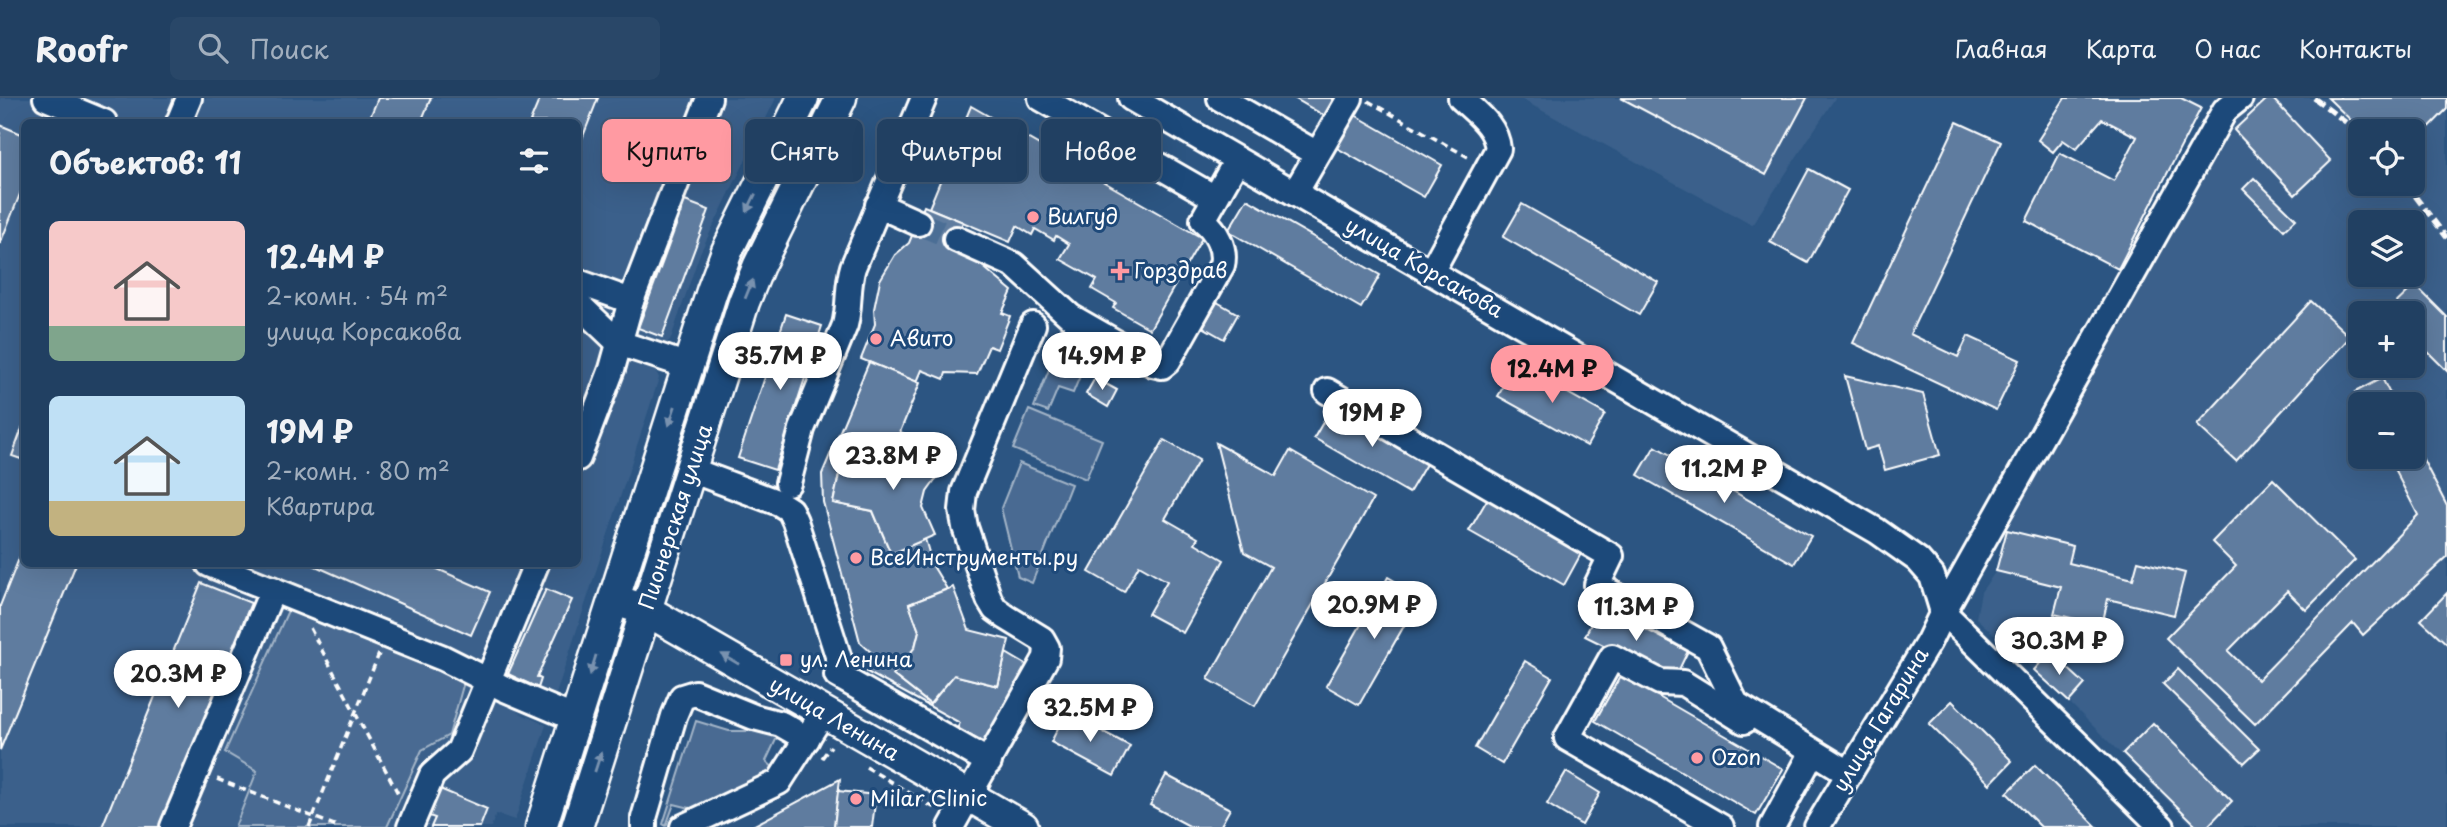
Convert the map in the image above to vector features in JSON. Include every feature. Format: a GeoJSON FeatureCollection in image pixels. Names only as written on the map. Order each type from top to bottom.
{"type":"FeatureCollection","features":[{"type":"Feature","properties":{"kind":"main road","name":"Пионерская улица"},"geometry":{"type":"LineString","coordinates":[[541,827],[712,291],[727,251],[803,98]]}},
{"type":"Feature","properties":{"kind":"main road","name":"Пионерская улица"},"geometry":{"type":"LineString","coordinates":[[577,827],[744,302],[759,265],[841,98]]}},
{"type":"Feature","properties":{"kind":"main road","name":"улица Ленина"},"geometry":{"type":"LineString","coordinates":[[613,600],[646,610],[958,790],[992,819],[1023,827]]}},
{"type":"Feature","properties":{"kind":"street"},"geometry":{"type":"LineString","coordinates":[[46,98],[97,119]]}},
{"type":"Feature","properties":{"kind":"street"},"geometry":{"type":"LineString","coordinates":[[180,119],[189,98]]}},
{"type":"Feature","properties":{"kind":"street"},"geometry":{"type":"LineString","coordinates":[[581,450],[612,369],[631,301],[709,98]]}},
{"type":"Feature","properties":{"kind":"street"},"geometry":{"type":"LineString","coordinates":[[788,483],[802,429],[845,325],[848,287],[853,267],[924,98]]}},
{"type":"Feature","properties":{"kind":"street"},"geometry":{"type":"LineString","coordinates":[[1041,98],[1215,198]]}},
{"type":"Feature","properties":{"kind":"street","name":"улица Корсакова"},"geometry":{"type":"LineString","coordinates":[[1131,98],[1877,531],[1918,560],[1932,576],[1943,612]]}},
{"type":"Feature","properties":{"kind":"street"},"geometry":{"type":"LineString","coordinates":[[1220,98],[1317,154]]}},
{"type":"Feature","properties":{"kind":"street"},"geometry":{"type":"LineString","coordinates":[[1295,193],[1350,98]]}},
{"type":"Feature","properties":{"kind":"street"},"geometry":{"type":"LineString","coordinates":[[1431,272],[1499,149],[1493,129],[1461,98]]}},
{"type":"Feature","properties":{"kind":"street","name":"улица Гагарина"},"geometry":{"type":"LineString","coordinates":[[1818,827],[1929,642],[1943,612],[2232,104]]}},
{"type":"Feature","properties":{"kind":"street"},"geometry":{"type":"LineString","coordinates":[[956,239],[1014,265],[1071,317],[1153,364],[1162,366],[1168,361],[1222,265],[1222,246],[1210,225],[1199,227],[1237,160]]}},
{"type":"Feature","properties":{"kind":"street"},"geometry":{"type":"LineString","coordinates":[[878,205],[918,223]]}},
{"type":"Feature","properties":{"kind":"street"},"geometry":{"type":"LineString","coordinates":[[581,283],[631,301]]}},
{"type":"Feature","properties":{"kind":"street"},"geometry":{"type":"LineString","coordinates":[[581,307],[619,343],[688,366]]}},
{"type":"Feature","properties":{"kind":"street"},"geometry":{"type":"LineString","coordinates":[[958,790],[989,761],[1046,658],[1048,648],[1042,639],[995,609],[989,599],[962,510],[964,492],[1033,325]]}},
{"type":"Feature","properties":{"kind":"street"},"geometry":{"type":"LineString","coordinates":[[1327,391],[1611,556],[1597,585],[1708,647],[1736,704],[1846,778]]}},
{"type":"Feature","properties":{"kind":"street"},"geometry":{"type":"LineString","coordinates":[[691,470],[779,503],[790,510],[840,662],[837,675],[968,742],[989,761]]}},
{"type":"Feature","properties":{"kind":"street"},"geometry":{"type":"LineString","coordinates":[[217,567],[443,658],[576,719]]}},
{"type":"Feature","properties":{"kind":"street"},"geometry":{"type":"LineString","coordinates":[[411,824],[432,775],[459,751],[535,567]]}},
{"type":"Feature","properties":{"kind":"street"},"geometry":{"type":"LineString","coordinates":[[173,827],[282,593]]}},
{"type":"Feature","properties":{"kind":"street"},"geometry":{"type":"LineString","coordinates":[[1943,612],[2162,827]]}},
{"type":"Feature","properties":{"kind":"street"},"geometry":{"type":"LineString","coordinates":[[1721,827],[1567,738],[1612,657],[1660,682],[1683,684],[1808,761],[1846,778]]}},
{"type":"Feature","properties":{"kind":"street"},"geometry":{"type":"LineString","coordinates":[[643,827],[682,697],[695,693],[754,718],[780,724],[807,739]]}},
{"type":"Feature","properties":{"kind":"street"},"geometry":{"type":"LineString","coordinates":[[683,827],[779,782],[823,712]]}},
{"type":"Feature","properties":{"kind":"street"},"geometry":{"type":"LineString","coordinates":[[951,827],[968,742]]}},
{"type":"Feature","properties":{"kind":"street"},"geometry":{"type":"LineString","coordinates":[[1772,827],[1808,761]]}},
{"type":"Feature","properties":{"kind":"path"},"geometry":{"type":"LineString","coordinates":[[1364,98],[1488,168]]}},
{"type":"Feature","properties":{"kind":"path"},"geometry":{"type":"LineString","coordinates":[[282,593],[355,711],[411,824]]}},
{"type":"Feature","properties":{"kind":"path"},"geometry":{"type":"LineString","coordinates":[[309,827],[386,635]]}},
{"type":"Feature","properties":{"kind":"path"},"geometry":{"type":"LineString","coordinates":[[197,771],[339,827]]}},
{"type":"Feature","properties":{"kind":"shaded area"},"geometry":{"type":"Polygon","coordinates":[[[0,98],[776,98],[766,119],[745,119],[745,161],[700,253],[670,341],[661,348],[654,367],[659,378],[555,697],[527,689],[517,712],[546,725],[515,820],[496,814],[491,827],[0,827],[0,98]]]}},
{"type":"Feature","properties":{"kind":"shaded area"},"geometry":{"type":"Polygon","coordinates":[[[1519,98],[1835,98],[1752,225],[1519,98]]]}},
{"type":"Feature","properties":{"kind":"shaded area"},"geometry":{"type":"Polygon","coordinates":[[[2220,98],[2447,98],[2447,827],[2194,827],[2069,702],[1976,618],[1981,592],[1996,571],[2007,530],[2235,107],[2220,98]]]}},
{"type":"Feature","properties":{"kind":"shaded area"},"geometry":{"type":"Polygon","coordinates":[[[1058,347],[1087,359],[1073,393],[1058,388],[1048,412],[1034,407],[1058,347]]]}},
{"type":"Feature","properties":{"kind":"shaded area"},"geometry":{"type":"Polygon","coordinates":[[[1029,410],[1102,440],[1086,479],[1013,449],[1029,410]]]}},
{"type":"Feature","properties":{"kind":"shaded area"},"geometry":{"type":"Polygon","coordinates":[[[1019,463],[1071,484],[1032,583],[1018,577],[1001,508],[1019,463]]]}},
{"type":"Feature","properties":{"kind":"shaded area"},"geometry":{"type":"Polygon","coordinates":[[[290,606],[437,665],[464,682],[449,735],[422,750],[387,827],[235,827],[257,771],[225,752],[290,606]]]}},
{"type":"Feature","properties":{"kind":"shaded area"},"geometry":{"type":"Polygon","coordinates":[[[696,721],[729,731],[780,731],[766,761],[776,770],[702,811],[674,804],[666,826],[663,824],[696,721]]]}},
{"type":"Feature","properties":{"kind":"building"},"geometry":{"type":"Polygon","coordinates":[[[378,98],[431,98],[422,119],[369,119],[378,98]]]}},
{"type":"Feature","properties":{"kind":"building"},"geometry":{"type":"Polygon","coordinates":[[[540,98],[598,98],[581,141],[581,119],[531,119],[540,98]]]}},
{"type":"Feature","properties":{"kind":"building"},"geometry":{"type":"Polygon","coordinates":[[[1294,98],[1335,98],[1325,116],[1294,98]]]}},
{"type":"Feature","properties":{"kind":"building"},"geometry":{"type":"Polygon","coordinates":[[[1621,98],[1807,98],[1766,175],[1621,98]]]}},
{"type":"Feature","properties":{"kind":"building"},"geometry":{"type":"Polygon","coordinates":[[[2065,98],[2181,98],[2201,108],[2118,269],[2026,221],[2060,153],[2114,181],[2137,137],[2102,119],[2076,149],[2063,140],[2053,152],[2038,140],[2065,98]]]}},
{"type":"Feature","properties":{"kind":"building"},"geometry":{"type":"Polygon","coordinates":[[[2268,98],[2272,98],[2331,161],[2295,195],[2234,130],[2268,98]]]}},
{"type":"Feature","properties":{"kind":"building"},"geometry":{"type":"Polygon","coordinates":[[[2328,98],[2447,98],[2447,109],[2425,132],[2425,119],[2350,119],[2328,98]]]}},
{"type":"Feature","properties":{"kind":"building"},"geometry":{"type":"Polygon","coordinates":[[[971,106],[994,119],[966,119],[971,106]]]}},
{"type":"Feature","properties":{"kind":"building"},"geometry":{"type":"Polygon","coordinates":[[[1348,111],[1442,165],[1424,197],[1330,144],[1348,111]]]}},
{"type":"Feature","properties":{"kind":"building"},"geometry":{"type":"Polygon","coordinates":[[[1957,122],[2001,142],[1910,334],[1958,357],[1968,336],[2020,360],[1996,410],[1853,343],[1957,122]]]}},
{"type":"Feature","properties":{"kind":"building"},"geometry":{"type":"Polygon","coordinates":[[[0,125],[21,134],[21,192],[0,244],[0,125]]]}},
{"type":"Feature","properties":{"kind":"building"},"geometry":{"type":"Polygon","coordinates":[[[1027,138],[1041,146],[1041,182],[1104,182],[1202,238],[1150,329],[1113,308],[1116,303],[1092,289],[1097,280],[1060,259],[1069,244],[1056,236],[1054,240],[1035,229],[1032,235],[1017,226],[1010,242],[929,208],[940,182],[1027,182],[1027,138]]]}},
{"type":"Feature","properties":{"kind":"building"},"geometry":{"type":"Polygon","coordinates":[[[1809,169],[1848,190],[1808,263],[1770,242],[1809,169]]]}},
{"type":"Feature","properties":{"kind":"building"},"geometry":{"type":"Polygon","coordinates":[[[2254,178],[2296,219],[2284,230],[2243,189],[2254,178]]]}},
{"type":"Feature","properties":{"kind":"building"},"geometry":{"type":"Polygon","coordinates":[[[1247,199],[1380,275],[1361,308],[1228,231],[1247,199]]]}},
{"type":"Feature","properties":{"kind":"building"},"geometry":{"type":"Polygon","coordinates":[[[685,201],[709,210],[662,337],[638,328],[685,201]]]}},
{"type":"Feature","properties":{"kind":"building"},"geometry":{"type":"Polygon","coordinates":[[[1522,204],[1658,282],[1639,315],[1503,237],[1522,204]]]}},
{"type":"Feature","properties":{"kind":"building"},"geometry":{"type":"Polygon","coordinates":[[[924,206],[963,222],[953,245],[984,258],[981,265],[1012,291],[1002,313],[1010,316],[997,349],[989,346],[977,374],[946,373],[944,379],[922,370],[917,382],[861,359],[875,324],[874,309],[880,280],[895,255],[909,243],[924,206]]]}},
{"type":"Feature","properties":{"kind":"building"},"geometry":{"type":"Polygon","coordinates":[[[2413,287],[2417,287],[2447,317],[2447,371],[2425,349],[2425,301],[2398,301],[2413,287]]]}},
{"type":"Feature","properties":{"kind":"building"},"geometry":{"type":"Polygon","coordinates":[[[2311,301],[2348,335],[2348,339],[2236,461],[2197,425],[2311,301]]]}},
{"type":"Feature","properties":{"kind":"building"},"geometry":{"type":"Polygon","coordinates":[[[1217,302],[1238,314],[1224,339],[1203,327],[1217,302]]]}},
{"type":"Feature","properties":{"kind":"building"},"geometry":{"type":"Polygon","coordinates":[[[786,314],[822,326],[775,470],[738,458],[786,314]]]}},
{"type":"Feature","properties":{"kind":"building"},"geometry":{"type":"Polygon","coordinates":[[[869,362],[920,383],[900,432],[909,436],[887,466],[843,456],[833,503],[873,511],[891,554],[925,539],[933,566],[947,589],[909,604],[919,631],[915,647],[893,675],[930,704],[954,675],[998,686],[1006,653],[1028,666],[986,744],[957,729],[960,723],[867,672],[875,656],[860,642],[823,502],[822,474],[869,362]]]}},
{"type":"Feature","properties":{"kind":"building"},"geometry":{"type":"Polygon","coordinates":[[[1516,364],[1605,414],[1587,446],[1498,396],[1516,364]]]}},
{"type":"Feature","properties":{"kind":"building"},"geometry":{"type":"Polygon","coordinates":[[[1845,376],[1923,394],[1940,455],[1885,470],[1878,446],[1865,450],[1845,376]]]}},
{"type":"Feature","properties":{"kind":"building"},"geometry":{"type":"Polygon","coordinates":[[[1095,378],[1117,390],[1108,407],[1086,394],[1095,378]]]}},
{"type":"Feature","properties":{"kind":"building"},"geometry":{"type":"Polygon","coordinates":[[[2382,378],[2389,392],[2355,392],[2382,378]]]}},
{"type":"Feature","properties":{"kind":"building"},"geometry":{"type":"Polygon","coordinates":[[[1333,405],[1429,459],[1409,493],[1314,438],[1333,405]]]}},
{"type":"Feature","properties":{"kind":"building"},"geometry":{"type":"Polygon","coordinates":[[[21,431],[21,459],[12,456],[21,431]]]}},
{"type":"Feature","properties":{"kind":"building"},"geometry":{"type":"Polygon","coordinates":[[[909,436],[947,464],[927,492],[923,508],[935,535],[891,554],[873,511],[833,503],[843,456],[887,466],[909,436]]]}},
{"type":"Feature","properties":{"kind":"building"},"geometry":{"type":"Polygon","coordinates":[[[1164,440],[1199,460],[1165,519],[1198,538],[1195,543],[1224,560],[1183,633],[1148,614],[1167,581],[1139,565],[1124,592],[1089,572],[1164,440]]]}},
{"type":"Feature","properties":{"kind":"building"},"geometry":{"type":"Polygon","coordinates":[[[1216,443],[1276,476],[1290,451],[1373,499],[1255,706],[1208,679],[1271,567],[1244,552],[1216,443]]]}},
{"type":"Feature","properties":{"kind":"building"},"geometry":{"type":"Polygon","coordinates":[[[1655,446],[1811,536],[1794,564],[1638,475],[1655,446]]]}},
{"type":"Feature","properties":{"kind":"building"},"geometry":{"type":"Polygon","coordinates":[[[2425,463],[2447,506],[2447,557],[2363,635],[2353,623],[2255,724],[2166,638],[2236,566],[2212,542],[2273,479],[2355,560],[2306,610],[2287,591],[2228,651],[2258,680],[2418,515],[2394,469],[2425,469],[2425,463]]]}},
{"type":"Feature","properties":{"kind":"building"},"geometry":{"type":"Polygon","coordinates":[[[1488,498],[1582,552],[1564,585],[1469,531],[1488,498]]]}},
{"type":"Feature","properties":{"kind":"building"},"geometry":{"type":"Polygon","coordinates":[[[2007,530],[2073,546],[2069,563],[2133,579],[2138,561],[2185,573],[2174,615],[2108,599],[2102,625],[2054,614],[2061,587],[1996,571],[2007,530]]]}},
{"type":"Feature","properties":{"kind":"building"},"geometry":{"type":"Polygon","coordinates":[[[21,554],[21,567],[75,567],[0,750],[0,606],[21,554]]]}},
{"type":"Feature","properties":{"kind":"building"},"geometry":{"type":"Polygon","coordinates":[[[318,567],[433,567],[490,592],[471,635],[318,567]]]}},
{"type":"Feature","properties":{"kind":"building"},"geometry":{"type":"Polygon","coordinates":[[[1388,577],[1421,596],[1359,705],[1326,686],[1388,577]]]}},
{"type":"Feature","properties":{"kind":"building"},"geometry":{"type":"Polygon","coordinates":[[[201,583],[251,603],[160,827],[102,827],[201,583]]]}},
{"type":"Feature","properties":{"kind":"building"},"geometry":{"type":"Polygon","coordinates":[[[953,587],[969,630],[1009,640],[998,686],[954,675],[930,704],[893,675],[915,647],[919,631],[909,604],[953,587]]]}},
{"type":"Feature","properties":{"kind":"building"},"geometry":{"type":"Polygon","coordinates":[[[546,589],[572,600],[537,677],[541,679],[538,688],[508,674],[546,589]]]}},
{"type":"Feature","properties":{"kind":"building"},"geometry":{"type":"Polygon","coordinates":[[[2447,593],[2447,644],[2421,620],[2447,593]]]}},
{"type":"Feature","properties":{"kind":"building"},"geometry":{"type":"Polygon","coordinates":[[[1600,606],[1688,651],[1674,680],[1585,636],[1600,606]]]}},
{"type":"Feature","properties":{"kind":"building"},"geometry":{"type":"Polygon","coordinates":[[[2050,652],[2085,684],[2069,702],[2034,670],[2050,652]]]}},
{"type":"Feature","properties":{"kind":"building"},"geometry":{"type":"Polygon","coordinates":[[[1525,661],[1552,677],[1502,764],[1475,748],[1525,661]]]}},
{"type":"Feature","properties":{"kind":"building"},"geometry":{"type":"Polygon","coordinates":[[[2178,669],[2259,749],[2244,763],[2163,684],[2178,669]]]}},
{"type":"Feature","properties":{"kind":"building"},"geometry":{"type":"Polygon","coordinates":[[[1621,675],[1783,769],[1756,815],[1595,721],[1621,675]]]}},
{"type":"Feature","properties":{"kind":"building"},"geometry":{"type":"Polygon","coordinates":[[[1952,701],[2012,761],[1990,784],[1929,724],[1952,701]]]}},
{"type":"Feature","properties":{"kind":"building"},"geometry":{"type":"Polygon","coordinates":[[[1066,712],[1130,746],[1114,776],[1051,742],[1066,712]]]}},
{"type":"Feature","properties":{"kind":"building"},"geometry":{"type":"Polygon","coordinates":[[[2153,723],[2232,801],[2207,827],[2198,827],[2123,753],[2153,723]]]}},
{"type":"Feature","properties":{"kind":"building"},"geometry":{"type":"Polygon","coordinates":[[[2035,765],[2097,827],[2041,827],[2007,793],[2035,765]]]}},
{"type":"Feature","properties":{"kind":"building"},"geometry":{"type":"Polygon","coordinates":[[[1566,772],[1600,793],[1582,825],[1547,804],[1566,772]]]}},
{"type":"Feature","properties":{"kind":"building"},"geometry":{"type":"Polygon","coordinates":[[[1166,775],[1230,809],[1220,827],[1191,827],[1150,805],[1166,775]]]}},
{"type":"Feature","properties":{"kind":"building"},"geometry":{"type":"Polygon","coordinates":[[[840,779],[834,827],[751,827],[840,779]]]}},
{"type":"Feature","properties":{"kind":"building"},"geometry":{"type":"Polygon","coordinates":[[[440,789],[487,809],[480,827],[431,827],[435,818],[429,816],[440,789]]]}},
{"type":"Feature","properties":{"kind":"building"},"geometry":{"type":"Polygon","coordinates":[[[838,791],[876,795],[872,827],[834,827],[838,791]]]}},
{"type":"Feature","properties":{"kind":"tunnel"},"geometry":{"type":"LineString","coordinates":[[918,223],[956,239]]}},
{"type":"Feature","properties":{"kind":"railway"},"geometry":{"type":"LineString","coordinates":[[2314,98],[2348,124]]}},
{"type":"Feature","properties":{"kind":"railway"},"geometry":{"type":"LineString","coordinates":[[2415,196],[2447,238]]}},
{"type":"Feature","properties":{"kind":"place","name":"Вилгуд"},"geometry":{"type":"Point","coordinates":[1033,217]}},
{"type":"Feature","properties":{"kind":"place","name":"Горздрав"},"geometry":{"type":"Point","coordinates":[1120,271]}},
{"type":"Feature","properties":{"kind":"place","name":"Авито"},"geometry":{"type":"Point","coordinates":[876,339]}},
{"type":"Feature","properties":{"kind":"place","name":"ВсеИнструменты.ру"},"geometry":{"type":"Point","coordinates":[856,558]}},
{"type":"Feature","properties":{"kind":"place","name":"ул. Ленина"},"geometry":{"type":"Point","coordinates":[786,660]}},
{"type":"Feature","properties":{"kind":"place","name":"Ozon"},"geometry":{"type":"Point","coordinates":[1697,758]}},
{"type":"Feature","properties":{"kind":"place","name":"Milar Clinic"},"geometry":{"type":"Point","coordinates":[856,799]}}]}
